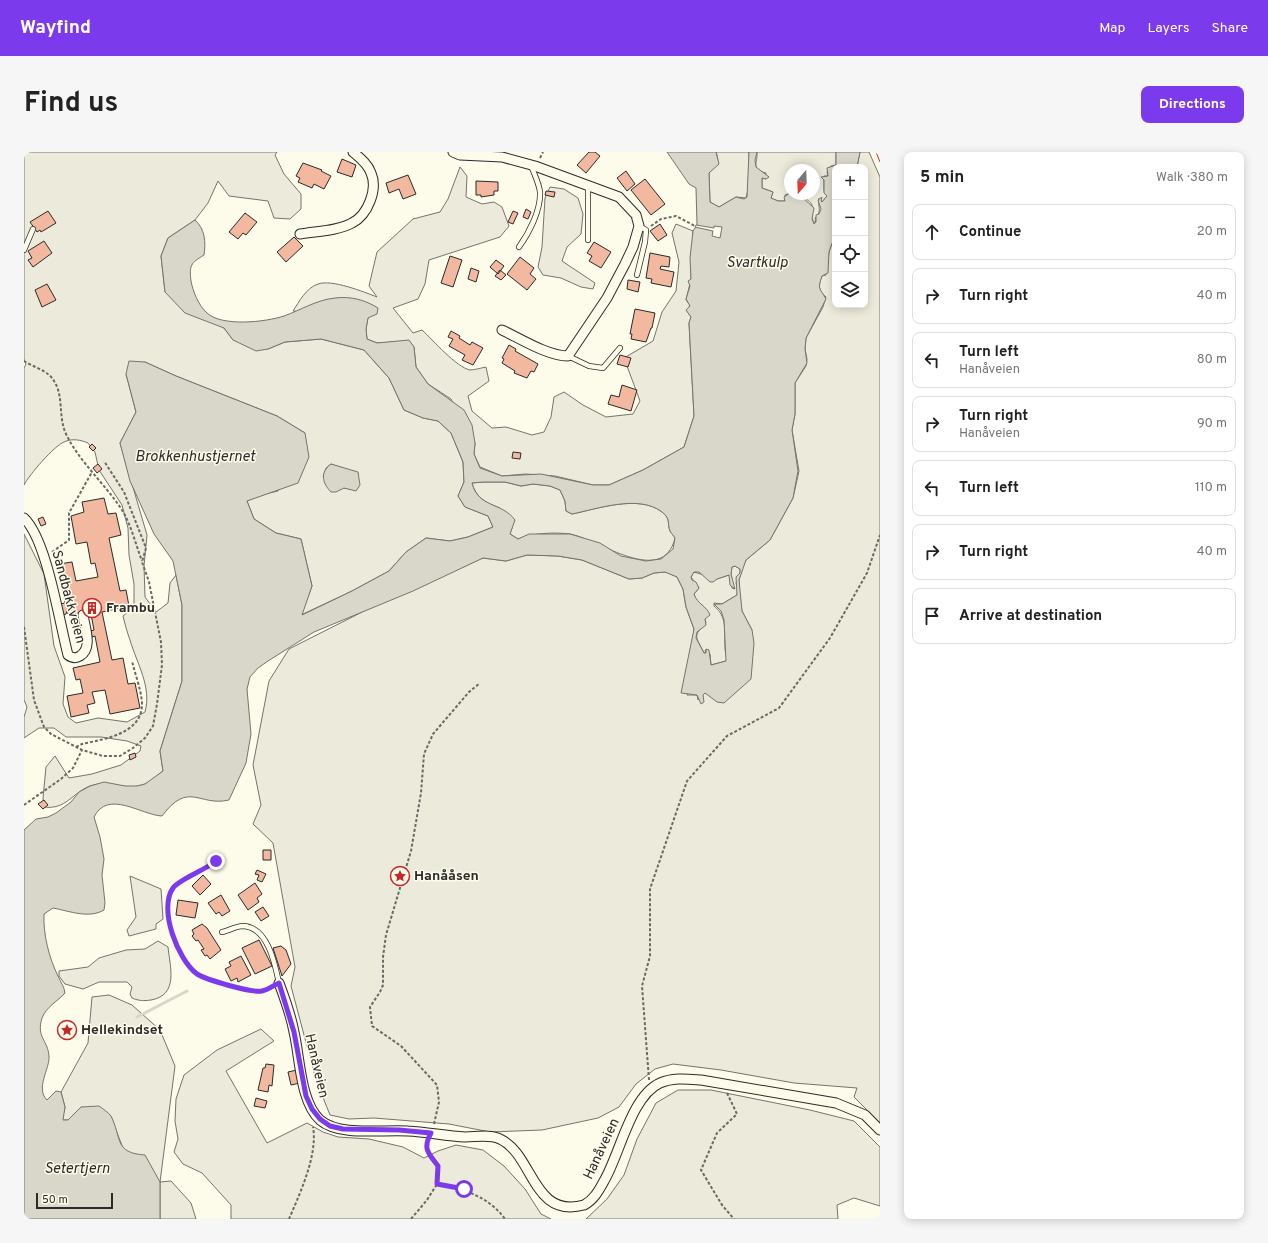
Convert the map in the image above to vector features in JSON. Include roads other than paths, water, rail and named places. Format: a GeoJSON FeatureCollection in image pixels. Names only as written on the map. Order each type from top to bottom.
{"type":"FeatureCollection","features":[{"type":"Feature","properties":{"kind":"street"},"geometry":{"type":"LineString","coordinates":[[300,234],[343,227],[353,223],[367,209],[374,188],[372,174],[366,164],[354,152]]}},
{"type":"Feature","properties":{"kind":"street"},"geometry":{"type":"LineString","coordinates":[[453,152],[460,155],[502,157],[531,165],[619,197],[636,215],[642,228],[607,298],[568,356],[560,356],[551,353],[502,330]]}},
{"type":"Feature","properties":{"kind":"street","name":"Sandbakkveien"},"geometry":{"type":"LineString","coordinates":[[24,518],[29,522],[45,557],[68,655],[76,658],[81,656],[86,650],[88,644],[83,616]]}},
{"type":"Feature","properties":{"kind":"street","name":"Hanåveien"},"geometry":{"type":"LineString","coordinates":[[279,983],[294,1032],[306,1096],[316,1115],[330,1126],[343,1129],[399,1130],[500,1139],[515,1153],[539,1196],[552,1209],[563,1212],[574,1210],[586,1205],[595,1197],[611,1169],[637,1105],[650,1089],[661,1082],[687,1079],[722,1083],[836,1103],[865,1115],[880,1130]]}},
{"type":"Feature","properties":{"kind":"lane"},"geometry":{"type":"LineString","coordinates":[[519,247],[526,237],[540,198],[540,190],[531,165]]}},
{"type":"Feature","properties":{"kind":"lane"},"geometry":{"type":"LineString","coordinates":[[588,185],[588,240]]}},
{"type":"Feature","properties":{"kind":"lane"},"geometry":{"type":"LineString","coordinates":[[637,275],[645,242],[642,228]]}},
{"type":"Feature","properties":{"kind":"lane"},"geometry":{"type":"LineString","coordinates":[[24,250],[33,229]]}},
{"type":"Feature","properties":{"kind":"lane"},"geometry":{"type":"LineString","coordinates":[[568,356],[589,366],[603,368],[620,348]]}},
{"type":"Feature","properties":{"kind":"lane"},"geometry":{"type":"LineString","coordinates":[[222,932],[243,926],[258,933],[271,954],[279,983]]}},
{"type":"Feature","properties":{"kind":"water"},"geometry":{"type":"Polygon","coordinates":[[[667,152],[716,152],[719,164],[709,173],[710,202],[719,207],[736,197],[744,199],[747,197],[749,152],[757,152],[755,160],[756,167],[769,177],[766,179],[762,178],[762,188],[773,192],[771,198],[778,201],[805,200],[814,208],[812,219],[814,224],[816,222],[816,215],[819,214],[821,209],[818,200],[822,197],[822,202],[827,196],[824,193],[824,180],[821,177],[828,176],[827,168],[832,166],[832,244],[829,252],[828,273],[822,276],[819,287],[826,299],[806,338],[805,349],[807,363],[795,383],[795,414],[792,430],[798,471],[793,498],[770,540],[746,560],[739,580],[742,611],[752,630],[754,643],[751,679],[724,703],[717,702],[705,693],[703,695],[704,702],[701,704],[697,695],[681,693],[694,629],[686,607],[683,589],[677,577],[665,572],[654,573],[642,578],[629,579],[582,560],[558,556],[527,555],[506,561],[483,558],[413,591],[314,632],[258,668],[250,677],[247,689],[251,734],[246,763],[229,800],[219,801],[187,797],[180,799],[171,805],[162,816],[116,804],[108,805],[100,809],[94,817],[100,837],[104,859],[102,875],[105,903],[104,910],[98,913],[85,914],[53,908],[44,914],[44,930],[49,954],[65,993],[49,1007],[42,1018],[40,1030],[47,1046],[49,1061],[42,1090],[47,1100],[56,1091],[61,1092],[65,1107],[63,1120],[68,1120],[81,1107],[99,1106],[111,1116],[120,1143],[128,1151],[135,1154],[145,1155],[160,1182],[160,1219],[24,1219],[24,830],[36,819],[48,817],[56,813],[71,802],[79,792],[90,786],[104,782],[125,786],[137,786],[145,784],[163,771],[160,751],[182,681],[182,605],[173,561],[154,534],[130,481],[120,443],[136,412],[126,374],[129,361],[145,362],[176,376],[277,416],[305,433],[309,457],[298,483],[247,501],[254,519],[276,533],[301,539],[312,586],[302,615],[389,571],[406,552],[426,538],[450,541],[468,537],[493,527],[488,516],[465,507],[458,496],[464,482],[463,462],[451,433],[438,421],[423,418],[404,410],[389,378],[364,350],[321,339],[285,342],[268,349],[256,351],[233,340],[224,328],[185,313],[165,292],[161,256],[168,238],[195,220],[201,227],[205,241],[204,255],[196,260],[192,265],[190,271],[191,281],[199,303],[204,310],[214,317],[223,320],[244,322],[276,318],[328,299],[358,299],[378,308],[377,314],[368,318],[366,329],[367,339],[377,343],[409,340],[414,347],[416,367],[428,384],[464,410],[472,425],[475,443],[474,454],[480,468],[502,476],[541,474],[593,485],[609,485],[643,470],[684,447],[694,416],[689,323],[691,317],[686,310],[690,306],[686,299],[690,286],[688,281],[691,279],[690,258],[693,231],[697,225],[696,188],[689,184],[667,152]],[[505,482],[472,483],[479,497],[504,510],[515,520],[510,534],[518,539],[529,534],[570,534],[600,543],[621,556],[646,561],[661,559],[673,549],[675,538],[670,531],[668,519],[665,514],[653,507],[642,504],[618,504],[572,514],[566,511],[565,501],[560,490],[550,486],[533,484],[521,486],[505,482]],[[735,566],[732,567],[731,574],[735,589],[730,585],[729,575],[713,582],[710,582],[699,572],[694,572],[691,577],[699,588],[694,594],[695,597],[707,609],[710,615],[705,619],[706,625],[697,632],[696,638],[704,653],[706,653],[706,649],[709,650],[711,665],[726,661],[724,620],[721,611],[714,604],[722,604],[737,595],[736,577],[740,573],[740,569],[735,566]]]}},
{"type":"Feature","properties":{"kind":"water"},"geometry":{"type":"Polygon","coordinates":[[[836,152],[860,152],[858,164],[836,164],[836,152]]]}},
{"type":"Feature","properties":{"kind":"water"},"geometry":{"type":"Polygon","coordinates":[[[331,464],[358,472],[360,485],[356,491],[344,488],[336,492],[331,492],[328,489],[324,481],[324,474],[327,467],[331,464]]]}},
{"type":"Feature","properties":{"kind":"waterway"},"geometry":{"type":"LineString","coordinates":[[137,1017],[187,991]]}},
{"type":"Feature","properties":{"kind":"place","name":"Frambu"},"geometry":{"type":"Point","coordinates":[92,608]}},
{"type":"Feature","properties":{"kind":"place","name":"Hanååsen"},"geometry":{"type":"Point","coordinates":[400,876]}},
{"type":"Feature","properties":{"kind":"place","name":"Hellekindset"},"geometry":{"type":"Point","coordinates":[67,1030]}},
{"type":"Feature","properties":{"kind":"water label","name":"Svartkulp"},"geometry":{"type":"Point","coordinates":[757,263]}},
{"type":"Feature","properties":{"kind":"water label","name":"Brokkenhustjernet"},"geometry":{"type":"Point","coordinates":[195,457]}},
{"type":"Feature","properties":{"kind":"water label","name":"Setertjern"},"geometry":{"type":"Point","coordinates":[77,1169]}}]}
